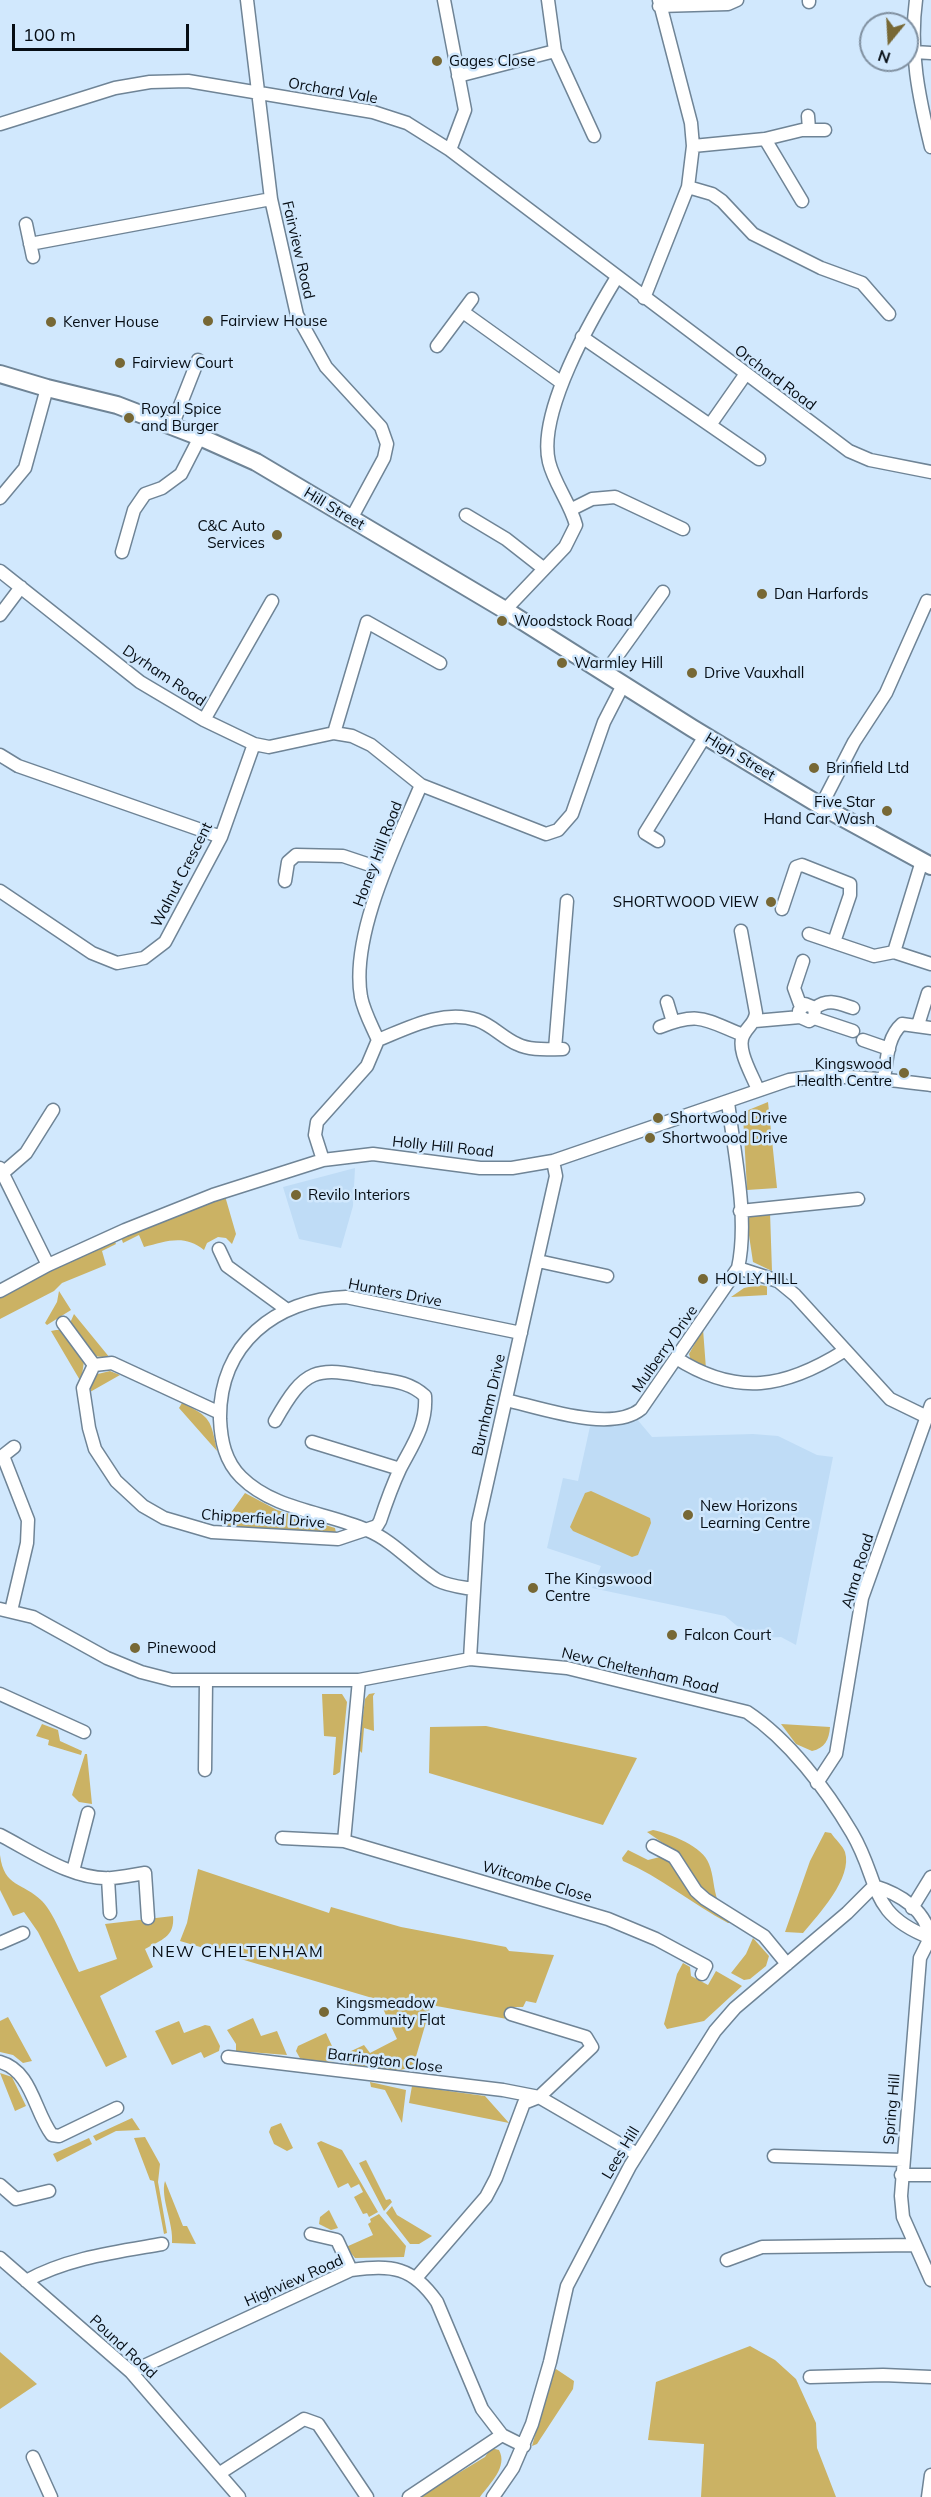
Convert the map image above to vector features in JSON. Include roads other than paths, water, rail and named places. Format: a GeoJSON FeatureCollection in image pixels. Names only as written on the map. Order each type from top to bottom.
{"type":"FeatureCollection","features":[{"type":"Feature","properties":{"kind":"main road","name":"Hill Street"},"geometry":{"type":"LineString","coordinates":[[0,374],[117,405],[200,437],[256,462],[505,610],[644,698]]}},
{"type":"Feature","properties":{"kind":"main road","name":"High Street"},"geometry":{"type":"LineString","coordinates":[[644,698],[821,806],[927,863]]}},
{"type":"Feature","properties":{"kind":"street","name":"Fairview Road"},"geometry":{"type":"LineString","coordinates":[[247,0],[271,199],[297,315],[326,367],[381,427],[387,444],[384,458],[351,519]]}},
{"type":"Feature","properties":{"kind":"street"},"geometry":{"type":"LineString","coordinates":[[444,0],[465,110],[450,150]]}},
{"type":"Feature","properties":{"kind":"street"},"geometry":{"type":"LineString","coordinates":[[548,0],[555,51],[594,136]]}},
{"type":"Feature","properties":{"kind":"street"},"geometry":{"type":"LineString","coordinates":[[644,298],[688,187],[693,146],[691,123],[659,3],[728,4],[737,0]]}},
{"type":"Feature","properties":{"kind":"street"},"geometry":{"type":"LineString","coordinates":[[458,76],[555,51]]}},
{"type":"Feature","properties":{"kind":"street"},"geometry":{"type":"LineString","coordinates":[[916,72],[917,91],[931,147]]}},
{"type":"Feature","properties":{"kind":"street","name":"Orchard Vale"},"geometry":{"type":"LineString","coordinates":[[0,124],[73,99],[150,82],[188,81],[373,112],[407,123],[450,150],[617,278]]}},
{"type":"Feature","properties":{"kind":"street"},"geometry":{"type":"LineString","coordinates":[[693,146],[765,139],[808,122],[825,130]]}},
{"type":"Feature","properties":{"kind":"street"},"geometry":{"type":"LineString","coordinates":[[765,139],[802,201]]}},
{"type":"Feature","properties":{"kind":"street"},"geometry":{"type":"LineString","coordinates":[[688,187],[712,194],[722,201],[753,234],[821,268],[862,283],[889,314]]}},
{"type":"Feature","properties":{"kind":"street"},"geometry":{"type":"LineString","coordinates":[[30,244],[271,199]]}},
{"type":"Feature","properties":{"kind":"street"},"geometry":{"type":"LineString","coordinates":[[26,224],[33,257]]}},
{"type":"Feature","properties":{"kind":"street"},"geometry":{"type":"LineString","coordinates":[[505,610],[571,539],[576,525],[572,508],[549,462],[550,429],[562,383],[582,337],[617,278]]}},
{"type":"Feature","properties":{"kind":"street","name":"Orchard Road"},"geometry":{"type":"LineString","coordinates":[[617,278],[849,451],[870,460],[931,472]]}},
{"type":"Feature","properties":{"kind":"street"},"geometry":{"type":"LineString","coordinates":[[437,346],[472,299]]}},
{"type":"Feature","properties":{"kind":"street"},"geometry":{"type":"LineString","coordinates":[[463,312],[562,383]]}},
{"type":"Feature","properties":{"kind":"street"},"geometry":{"type":"LineString","coordinates":[[582,337],[759,459]]}},
{"type":"Feature","properties":{"kind":"street"},"geometry":{"type":"LineString","coordinates":[[172,426],[198,360]]}},
{"type":"Feature","properties":{"kind":"street"},"geometry":{"type":"LineString","coordinates":[[710,425],[745,375]]}},
{"type":"Feature","properties":{"kind":"street"},"geometry":{"type":"LineString","coordinates":[[0,498],[26,468],[46,388]]}},
{"type":"Feature","properties":{"kind":"street"},"geometry":{"type":"LineString","coordinates":[[122,552],[134,510],[145,494],[162,488],[181,474],[200,437]]}},
{"type":"Feature","properties":{"kind":"street"},"geometry":{"type":"LineString","coordinates":[[572,508],[592,499],[615,497],[683,529]]}},
{"type":"Feature","properties":{"kind":"street"},"geometry":{"type":"LineString","coordinates":[[466,515],[506,539],[543,568]]}},
{"type":"Feature","properties":{"kind":"street","name":"Dyrham Road"},"geometry":{"type":"LineString","coordinates":[[0,571],[140,682],[204,720],[254,744],[269,747],[334,733]]}},
{"type":"Feature","properties":{"kind":"street"},"geometry":{"type":"LineString","coordinates":[[0,615],[21,588]]}},
{"type":"Feature","properties":{"kind":"street"},"geometry":{"type":"LineString","coordinates":[[605,673],[663,592]]}},
{"type":"Feature","properties":{"kind":"street"},"geometry":{"type":"LineString","coordinates":[[204,720],[272,601]]}},
{"type":"Feature","properties":{"kind":"street"},"geometry":{"type":"LineString","coordinates":[[821,806],[854,742],[886,693],[927,601],[931,602]]}},
{"type":"Feature","properties":{"kind":"street"},"geometry":{"type":"LineString","coordinates":[[440,663],[367,622],[334,733],[352,736],[371,745],[421,785],[533,831],[546,834],[558,830],[572,814],[604,722],[623,685]]}},
{"type":"Feature","properties":{"kind":"street"},"geometry":{"type":"LineString","coordinates":[[658,841],[645,833],[705,736]]}},
{"type":"Feature","properties":{"kind":"street","name":"Walnut Crescent"},"geometry":{"type":"LineString","coordinates":[[0,891],[92,952],[117,963],[144,958],[165,942],[221,837],[254,744]]}},
{"type":"Feature","properties":{"kind":"street"},"geometry":{"type":"LineString","coordinates":[[0,755],[18,766],[221,837]]}},
{"type":"Feature","properties":{"kind":"street","name":"Honey Hill Road"},"geometry":{"type":"LineString","coordinates":[[378,1040],[362,997],[360,976],[368,924],[385,870],[421,785]]}},
{"type":"Feature","properties":{"kind":"street"},"geometry":{"type":"LineString","coordinates":[[285,881],[288,862],[296,855],[343,856],[385,870]]}},
{"type":"Feature","properties":{"kind":"street"},"geometry":{"type":"LineString","coordinates":[[894,952],[927,863]]}},
{"type":"Feature","properties":{"kind":"street"},"geometry":{"type":"LineString","coordinates":[[782,909],[795,867],[802,865],[850,884],[850,895],[834,942]]}},
{"type":"Feature","properties":{"kind":"street"},"geometry":{"type":"LineString","coordinates":[[323,1160],[315,1135],[317,1122],[367,1066],[378,1040],[423,1022],[451,1016],[477,1020],[516,1044],[529,1048],[559,1049],[567,901]]}},
{"type":"Feature","properties":{"kind":"street"},"geometry":{"type":"LineString","coordinates":[[741,931],[755,1021]]}},
{"type":"Feature","properties":{"kind":"street"},"geometry":{"type":"LineString","coordinates":[[809,934],[874,957],[894,952],[931,964]]}},
{"type":"Feature","properties":{"kind":"street"},"geometry":{"type":"LineString","coordinates":[[803,962],[794,988],[800,1012],[809,1021],[822,1002],[829,1001],[853,1008]]}},
{"type":"Feature","properties":{"kind":"street"},"geometry":{"type":"LineString","coordinates":[[918,1025],[928,993]]}},
{"type":"Feature","properties":{"kind":"street"},"geometry":{"type":"LineString","coordinates":[[667,1002],[673,1022]]}},
{"type":"Feature","properties":{"kind":"street"},"geometry":{"type":"LineString","coordinates":[[758,1090],[741,1045],[742,1035],[755,1021],[800,1012]]}},
{"type":"Feature","properties":{"kind":"street"},"geometry":{"type":"LineString","coordinates":[[814,1013],[853,1031]]}},
{"type":"Feature","properties":{"kind":"street"},"geometry":{"type":"LineString","coordinates":[[660,1027],[683,1018],[701,1018],[742,1035]]}},
{"type":"Feature","properties":{"kind":"street"},"geometry":{"type":"LineString","coordinates":[[884,1079],[889,1048],[897,1029],[902,1024],[931,1028]]}},
{"type":"Feature","properties":{"kind":"street"},"geometry":{"type":"LineString","coordinates":[[863,1040],[889,1048]]}},
{"type":"Feature","properties":{"kind":"street","name":"Holly Hill Road"},"geometry":{"type":"LineString","coordinates":[[0,1291],[48,1265],[125,1230],[213,1195],[323,1160],[374,1154],[480,1168],[512,1168],[553,1161],[789,1080],[820,1075],[931,1085]]}},
{"type":"Feature","properties":{"kind":"street","name":"Mulberry Drive"},"geometry":{"type":"LineString","coordinates":[[506,1400],[606,1420],[624,1418],[641,1409],[738,1268],[742,1252],[740,1211],[728,1102]]}},
{"type":"Feature","properties":{"kind":"street"},"geometry":{"type":"LineString","coordinates":[[48,1265],[2,1170],[26,1153],[53,1110]]}},
{"type":"Feature","properties":{"kind":"street","name":"Burnham Drive"},"geometry":{"type":"LineString","coordinates":[[470,1659],[478,1523],[556,1176],[553,1161]]}},
{"type":"Feature","properties":{"kind":"street"},"geometry":{"type":"LineString","coordinates":[[740,1211],[858,1200]]}},
{"type":"Feature","properties":{"kind":"street"},"geometry":{"type":"LineString","coordinates":[[219,1249],[227,1266],[286,1309]]}},
{"type":"Feature","properties":{"kind":"street"},"geometry":{"type":"LineString","coordinates":[[538,1260],[607,1276]]}},
{"type":"Feature","properties":{"kind":"street"},"geometry":{"type":"LineString","coordinates":[[738,1268],[778,1281],[795,1295],[890,1399],[928,1410]]}},
{"type":"Feature","properties":{"kind":"street","name":"Hunters Drive"},"geometry":{"type":"LineString","coordinates":[[220,1413],[223,1386],[231,1364],[244,1343],[265,1323],[286,1309],[324,1298],[346,1298],[520,1332]]}},
{"type":"Feature","properties":{"kind":"street"},"geometry":{"type":"LineString","coordinates":[[63,1323],[94,1365],[112,1363],[220,1413]]}},
{"type":"Feature","properties":{"kind":"street"},"geometry":{"type":"LineString","coordinates":[[676,1358],[713,1378],[739,1383],[766,1383],[812,1371],[844,1351]]}},
{"type":"Feature","properties":{"kind":"street","name":"Chipperfield Drive"},"geometry":{"type":"LineString","coordinates":[[94,1365],[83,1388],[89,1428],[95,1449],[116,1481],[143,1506],[164,1518],[212,1532],[338,1539],[367,1530]]}},
{"type":"Feature","properties":{"kind":"street"},"geometry":{"type":"LineString","coordinates":[[275,1421],[292,1390],[316,1373],[332,1370],[413,1385],[425,1396],[426,1411],[419,1436],[400,1469],[380,1521],[377,1526],[367,1530]]}},
{"type":"Feature","properties":{"kind":"street","name":"Alma Road"},"geometry":{"type":"LineString","coordinates":[[817,1783],[836,1754],[862,1598],[928,1410]]}},
{"type":"Feature","properties":{"kind":"street","name":"Chipperfield Drive"},"geometry":{"type":"LineString","coordinates":[[220,1413],[221,1438],[228,1461],[256,1490],[282,1502],[367,1530],[395,1546],[439,1581],[473,1589]]}},
{"type":"Feature","properties":{"kind":"street"},"geometry":{"type":"LineString","coordinates":[[312,1442],[400,1469]]}},
{"type":"Feature","properties":{"kind":"street"},"geometry":{"type":"LineString","coordinates":[[5,1610],[27,1543],[28,1520],[1,1457],[14,1447]]}},
{"type":"Feature","properties":{"kind":"street","name":"New Cheltenham Road"},"geometry":{"type":"LineString","coordinates":[[5,1610],[33,1617],[107,1658],[141,1672],[172,1680],[359,1680],[470,1659],[567,1668],[747,1712],[767,1726],[817,1783],[852,1832],[865,1858],[884,1908],[911,1930],[931,1938]]}},
{"type":"Feature","properties":{"kind":"street"},"geometry":{"type":"LineString","coordinates":[[344,1841],[359,1680]]}},
{"type":"Feature","properties":{"kind":"street"},"geometry":{"type":"LineString","coordinates":[[205,1770],[206,1681]]}},
{"type":"Feature","properties":{"kind":"street"},"geometry":{"type":"LineString","coordinates":[[0,1694],[84,1732]]}},
{"type":"Feature","properties":{"kind":"street"},"geometry":{"type":"LineString","coordinates":[[73,1870],[88,1813]]}},
{"type":"Feature","properties":{"kind":"street"},"geometry":{"type":"LineString","coordinates":[[0,1835],[73,1870],[108,1878],[145,1873],[148,1918]]}},
{"type":"Feature","properties":{"kind":"street","name":"Witcombe Close"},"geometry":{"type":"LineString","coordinates":[[282,1838],[344,1841],[608,1919],[656,1939],[706,1966],[702,1974]]}},
{"type":"Feature","properties":{"kind":"street"},"geometry":{"type":"LineString","coordinates":[[653,1846],[674,1857],[696,1891],[705,1899],[764,1936],[787,1964]]}},
{"type":"Feature","properties":{"kind":"street"},"geometry":{"type":"LineString","coordinates":[[912,1908],[931,1877]]}},
{"type":"Feature","properties":{"kind":"street"},"geometry":{"type":"LineString","coordinates":[[108,1878],[110,1913]]}},
{"type":"Feature","properties":{"kind":"street"},"geometry":{"type":"LineString","coordinates":[[874,1886],[896,1893],[927,1922],[931,1938]]}},
{"type":"Feature","properties":{"kind":"street","name":"Lees Hill"},"geometry":{"type":"LineString","coordinates":[[493,2497],[524,2446],[550,2362],[567,2286],[637,2154],[715,2031],[735,2008],[848,1913],[874,1886]]}},
{"type":"Feature","properties":{"kind":"street"},"geometry":{"type":"LineString","coordinates":[[0,1943],[23,1933]]}},
{"type":"Feature","properties":{"kind":"street","name":"Spring Hill"},"geometry":{"type":"LineString","coordinates":[[931,1938],[920,1958],[902,2175],[903,2217],[931,2280]]}},
{"type":"Feature","properties":{"kind":"street"},"geometry":{"type":"LineString","coordinates":[[416,2278],[486,2197],[496,2178],[524,2103],[539,2097],[592,2047],[586,2037],[511,2014]]}},
{"type":"Feature","properties":{"kind":"street","name":"Barrington Close"},"geometry":{"type":"LineString","coordinates":[[228,2057],[503,2090],[539,2097],[637,2154]]}},
{"type":"Feature","properties":{"kind":"street"},"geometry":{"type":"LineString","coordinates":[[0,2062],[12,2066],[23,2075],[52,2135],[59,2136],[117,2108]]}},
{"type":"Feature","properties":{"kind":"street"},"geometry":{"type":"LineString","coordinates":[[774,2156],[903,2160]]}},
{"type":"Feature","properties":{"kind":"street"},"geometry":{"type":"LineString","coordinates":[[902,2175],[931,2175]]}},
{"type":"Feature","properties":{"kind":"street"},"geometry":{"type":"LineString","coordinates":[[0,2185],[16,2199],[49,2191]]}},
{"type":"Feature","properties":{"kind":"street"},"geometry":{"type":"LineString","coordinates":[[311,2234],[337,2240],[351,2271]]}},
{"type":"Feature","properties":{"kind":"street"},"geometry":{"type":"LineString","coordinates":[[26,2281],[46,2270],[98,2255],[162,2244]]}},
{"type":"Feature","properties":{"kind":"street"},"geometry":{"type":"LineString","coordinates":[[727,2260],[762,2247],[915,2245]]}},
{"type":"Feature","properties":{"kind":"street","name":"Pound Road"},"geometry":{"type":"LineString","coordinates":[[0,2258],[131,2372],[239,2497]]}},
{"type":"Feature","properties":{"kind":"street","name":"Highview Road"},"geometry":{"type":"LineString","coordinates":[[131,2372],[351,2271],[381,2267],[395,2268],[416,2278],[437,2302],[468,2382],[482,2409],[502,2435],[524,2446]]}},
{"type":"Feature","properties":{"kind":"street"},"geometry":{"type":"LineString","coordinates":[[810,2377],[883,2375],[931,2377]]}},
{"type":"Feature","properties":{"kind":"street"},"geometry":{"type":"LineString","coordinates":[[220,2473],[304,2419],[318,2424],[367,2497]]}},
{"type":"Feature","properties":{"kind":"street"},"geometry":{"type":"LineString","coordinates":[[409,2497],[502,2435]]}},
{"type":"Feature","properties":{"kind":"street"},"geometry":{"type":"LineString","coordinates":[[33,2457],[51,2497]]}},
{"type":"Feature","properties":{"kind":"street"},"geometry":{"type":"LineString","coordinates":[[928,2497],[931,2475]]}},
{"type":"Feature","properties":{"kind":"place","name":"Gages Close"},"geometry":{"type":"Point","coordinates":[437,61]}},
{"type":"Feature","properties":{"kind":"place","name":"Fairview House"},"geometry":{"type":"Point","coordinates":[208,321]}},
{"type":"Feature","properties":{"kind":"place","name":"Kenver House"},"geometry":{"type":"Point","coordinates":[51,322]}},
{"type":"Feature","properties":{"kind":"place","name":"Fairview Court"},"geometry":{"type":"Point","coordinates":[120,363]}},
{"type":"Feature","properties":{"kind":"place","name":"Royal Spice and Burger"},"geometry":{"type":"Point","coordinates":[129,418]}},
{"type":"Feature","properties":{"kind":"place","name":"C&C Auto Services"},"geometry":{"type":"Point","coordinates":[277,535]}},
{"type":"Feature","properties":{"kind":"place","name":"Dan Harfords"},"geometry":{"type":"Point","coordinates":[762,594]}},
{"type":"Feature","properties":{"kind":"place","name":"Woodstock Road"},"geometry":{"type":"Point","coordinates":[502,621]}},
{"type":"Feature","properties":{"kind":"place","name":"Warmley Hill"},"geometry":{"type":"Point","coordinates":[562,663]}},
{"type":"Feature","properties":{"kind":"place","name":"Drive Vauxhall"},"geometry":{"type":"Point","coordinates":[692,673]}},
{"type":"Feature","properties":{"kind":"place","name":"Brinfield Ltd"},"geometry":{"type":"Point","coordinates":[814,768]}},
{"type":"Feature","properties":{"kind":"place","name":"Five Star Hand Car Wash"},"geometry":{"type":"Point","coordinates":[887,811]}},
{"type":"Feature","properties":{"kind":"place","name":"SHORTWOOD VIEW"},"geometry":{"type":"Point","coordinates":[771,902]}},
{"type":"Feature","properties":{"kind":"place","name":"Kingswood Health Centre"},"geometry":{"type":"Point","coordinates":[904,1073]}},
{"type":"Feature","properties":{"kind":"place","name":"Shortwood Drive"},"geometry":{"type":"Point","coordinates":[658,1118]}},
{"type":"Feature","properties":{"kind":"place","name":"Shortwoood Drive"},"geometry":{"type":"Point","coordinates":[650,1138]}},
{"type":"Feature","properties":{"kind":"place","name":"Revilo Interiors"},"geometry":{"type":"Point","coordinates":[296,1195]}},
{"type":"Feature","properties":{"kind":"place","name":"HOLLY HILL"},"geometry":{"type":"Point","coordinates":[703,1279]}},
{"type":"Feature","properties":{"kind":"place","name":"New Horizons Learning Centre"},"geometry":{"type":"Point","coordinates":[688,1515]}},
{"type":"Feature","properties":{"kind":"place","name":"The Kingswood Centre"},"geometry":{"type":"Point","coordinates":[533,1588]}},
{"type":"Feature","properties":{"kind":"place","name":"Falcon Court"},"geometry":{"type":"Point","coordinates":[672,1635]}},
{"type":"Feature","properties":{"kind":"place","name":"Pinewood"},"geometry":{"type":"Point","coordinates":[135,1648]}},
{"type":"Feature","properties":{"kind":"place","name":"Kingsmeadow Community Flat"},"geometry":{"type":"Point","coordinates":[324,2012]}},
{"type":"Feature","properties":{"kind":"district","name":"NEW CHELTENHAM"},"geometry":{"type":"Point","coordinates":[238,1952]}}]}
